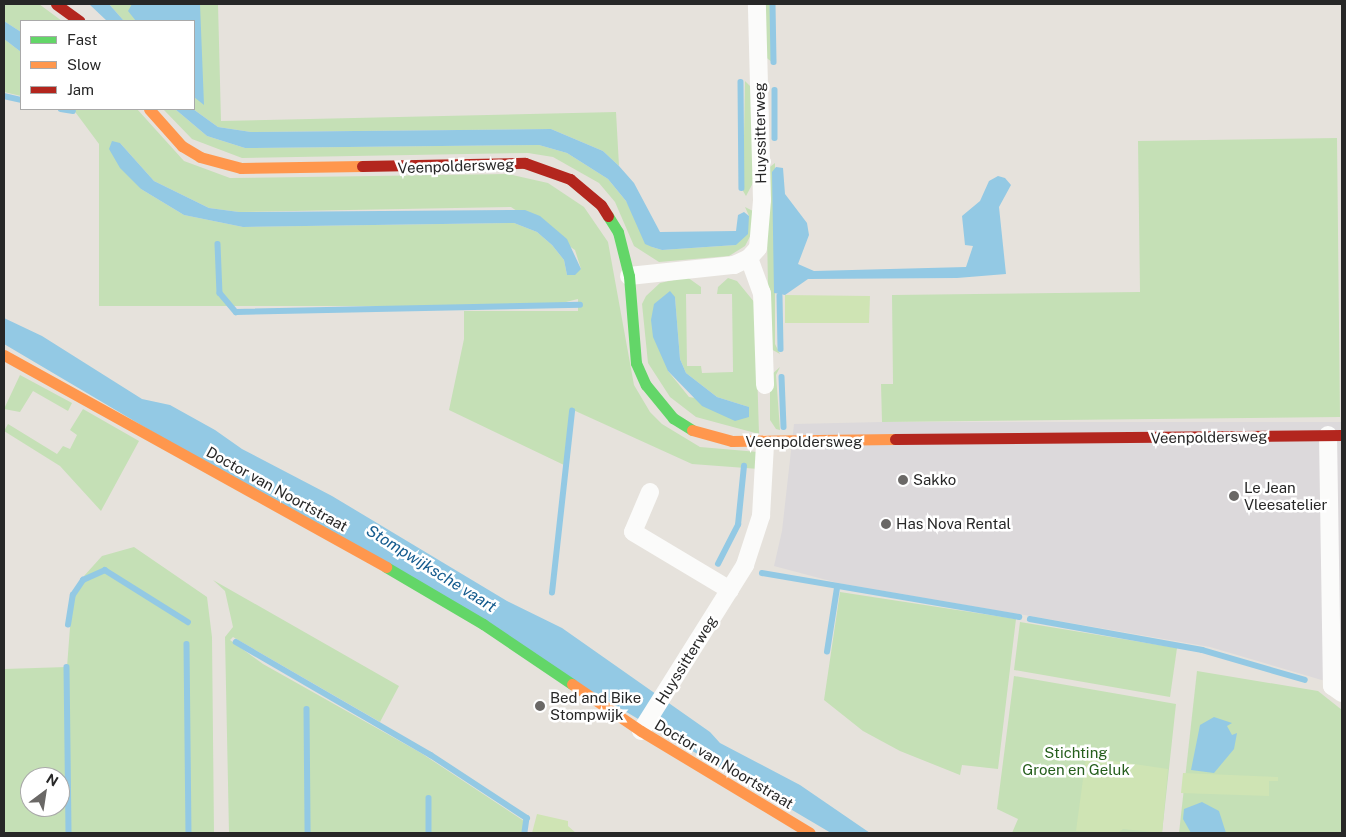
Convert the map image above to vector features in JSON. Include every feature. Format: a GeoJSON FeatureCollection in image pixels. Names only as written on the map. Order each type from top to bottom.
{"type":"FeatureCollection","features":[{"type":"Feature","properties":{"kind":"street"},"geometry":{"type":"LineString","coordinates":[[56,4],[78,20]]}},
{"type":"Feature","properties":{"kind":"street","name":"Huyssitterweg"},"geometry":{"type":"LineString","coordinates":[[749,258],[758,248],[762,234],[757,4]]}},
{"type":"Feature","properties":{"kind":"street","name":"Veenpoldersweg"},"geometry":{"type":"LineString","coordinates":[[150,110],[182,146],[200,157],[234,167],[302,170],[525,163],[570,179],[601,205],[618,232],[629,276],[636,363],[659,404],[690,429],[732,441],[765,444],[1335,435],[1332,686],[1342,693]]}},
{"type":"Feature","properties":{"kind":"street"},"geometry":{"type":"LineString","coordinates":[[629,276],[734,264],[749,258],[762,293],[766,385]]}},
{"type":"Feature","properties":{"kind":"street","name":"Doctor van Noortstraat"},"geometry":{"type":"LineString","coordinates":[[4,355],[412,581],[483,624],[810,833]]}},
{"type":"Feature","properties":{"kind":"street","name":"Huyssitterweg"},"geometry":{"type":"LineString","coordinates":[[644,727],[730,590],[747,558],[761,516],[765,444]]}},
{"type":"Feature","properties":{"kind":"street"},"geometry":{"type":"LineString","coordinates":[[650,492],[633,532],[730,590]]}},
{"type":"Feature","properties":{"kind":"shaded area"},"geometry":{"type":"Polygon","coordinates":[[[882,422],[1342,422],[1342,686],[1210,647],[838,583],[774,566],[782,531],[794,424],[882,422]]]}},
{"type":"Feature","properties":{"kind":"green space"},"geometry":{"type":"Polygon","coordinates":[[[4,4],[39,4],[61,20],[20,20],[20,31],[4,21],[4,4]]]}},
{"type":"Feature","properties":{"kind":"green space"},"geometry":{"type":"Polygon","coordinates":[[[109,4],[218,4],[221,121],[616,112],[619,166],[603,151],[551,129],[251,132],[218,127],[194,110],[195,20],[123,20],[109,4]]]}},
{"type":"Feature","properties":{"kind":"green space"},"geometry":{"type":"Polygon","coordinates":[[[763,4],[770,4],[772,62],[764,56],[763,4]]]}},
{"type":"Feature","properties":{"kind":"green space"},"geometry":{"type":"Polygon","coordinates":[[[4,39],[20,51],[20,96],[4,92],[4,39]]]}},
{"type":"Feature","properties":{"kind":"green space"},"geometry":{"type":"Polygon","coordinates":[[[745,81],[753,89],[754,181],[746,196],[743,191],[745,81]]]}},
{"type":"Feature","properties":{"kind":"green space"},"geometry":{"type":"Polygon","coordinates":[[[74,110],[138,110],[184,161],[230,178],[508,174],[548,183],[584,207],[608,242],[634,385],[650,412],[662,424],[700,447],[758,452],[759,469],[692,464],[571,409],[564,465],[449,410],[464,339],[464,311],[578,311],[578,299],[562,303],[463,306],[99,306],[99,144],[74,110]],[[120,143],[141,189],[184,215],[243,227],[514,223],[537,232],[552,245],[564,260],[567,275],[581,269],[575,250],[511,207],[239,212],[209,208],[154,181],[120,143]]]}},
{"type":"Feature","properties":{"kind":"green space"},"geometry":{"type":"Polygon","coordinates":[[[164,110],[176,110],[207,136],[245,148],[539,145],[567,153],[608,179],[626,201],[652,247],[662,250],[736,245],[749,216],[745,207],[753,211],[754,229],[745,246],[729,256],[659,262],[634,246],[615,202],[599,183],[553,157],[528,153],[242,158],[192,139],[164,110]]]}},
{"type":"Feature","properties":{"kind":"green space"},"geometry":{"type":"Polygon","coordinates":[[[1337,138],[1340,417],[882,422],[881,384],[893,384],[892,295],[1140,292],[1138,141],[1337,138]]]}},
{"type":"Feature","properties":{"kind":"green space"},"geometry":{"type":"Polygon","coordinates":[[[775,163],[775,344],[780,354],[769,348],[766,170],[775,163]]]}},
{"type":"Feature","properties":{"kind":"green space"},"geometry":{"type":"Polygon","coordinates":[[[687,277],[701,287],[701,294],[686,294],[687,366],[701,366],[702,373],[733,372],[732,294],[717,294],[718,287],[728,278],[737,281],[755,303],[759,434],[696,417],[670,397],[648,363],[642,304],[646,296],[660,283],[687,277]],[[675,297],[668,371],[689,397],[749,407],[717,397],[686,373],[680,359],[675,297]]]}},
{"type":"Feature","properties":{"kind":"green space"},"geometry":{"type":"Polygon","coordinates":[[[785,295],[870,296],[869,323],[785,323],[785,295]]]}},
{"type":"Feature","properties":{"kind":"green space"},"geometry":{"type":"Polygon","coordinates":[[[780,367],[776,375],[780,430],[776,429],[770,420],[770,376],[780,367]]]}},
{"type":"Feature","properties":{"kind":"green space"},"geometry":{"type":"Polygon","coordinates":[[[20,375],[72,403],[68,411],[33,391],[20,412],[4,409],[20,375]]]}},
{"type":"Feature","properties":{"kind":"green space"},"geometry":{"type":"Polygon","coordinates":[[[83,409],[139,441],[101,511],[60,466],[4,431],[8,424],[57,454],[63,446],[70,449],[77,435],[70,430],[83,409]]]}},
{"type":"Feature","properties":{"kind":"green space"},"geometry":{"type":"Polygon","coordinates":[[[134,547],[207,597],[212,637],[214,833],[4,833],[4,669],[67,667],[72,601],[84,576],[102,556],[134,547]]]}},
{"type":"Feature","properties":{"kind":"green space"},"geometry":{"type":"Polygon","coordinates":[[[213,580],[399,686],[380,722],[233,637],[230,640],[263,664],[421,753],[524,821],[522,833],[229,833],[225,637],[233,627],[225,591],[213,580]]]}},
{"type":"Feature","properties":{"kind":"green space"},"geometry":{"type":"Polygon","coordinates":[[[840,592],[1016,619],[998,769],[962,765],[960,775],[900,751],[863,731],[824,700],[840,592]]]}},
{"type":"Feature","properties":{"kind":"green space"},"geometry":{"type":"Polygon","coordinates":[[[1020,622],[1177,648],[1170,697],[1014,670],[1020,622]]]}},
{"type":"Feature","properties":{"kind":"green space"},"geometry":{"type":"Polygon","coordinates":[[[1197,671],[1318,691],[1342,710],[1342,833],[1179,833],[1197,671]]]}},
{"type":"Feature","properties":{"kind":"green space","name":"Stichting Groen en Geluk"},"geometry":{"type":"Polygon","coordinates":[[[1014,676],[1176,704],[1162,833],[1012,833],[1018,819],[997,809],[1014,676]]]}},
{"type":"Feature","properties":{"kind":"green space"},"geometry":{"type":"Polygon","coordinates":[[[1086,757],[1168,769],[1162,833],[1123,829],[1118,833],[1076,831],[1086,757]]]}},
{"type":"Feature","properties":{"kind":"green space"},"geometry":{"type":"Polygon","coordinates":[[[1183,773],[1278,777],[1278,781],[1269,781],[1269,796],[1181,793],[1183,773]]]}},
{"type":"Feature","properties":{"kind":"green space"},"geometry":{"type":"Polygon","coordinates":[[[537,814],[568,821],[568,826],[576,833],[532,833],[537,814]]]}},
{"type":"Feature","properties":{"kind":"water"},"geometry":{"type":"Polygon","coordinates":[[[89,4],[109,4],[123,20],[106,20],[89,4]]]}},
{"type":"Feature","properties":{"kind":"water"},"geometry":{"type":"Polygon","coordinates":[[[132,4],[200,4],[204,105],[195,98],[195,20],[135,20],[128,11],[132,4]]]}},
{"type":"Feature","properties":{"kind":"water"},"geometry":{"type":"Polygon","coordinates":[[[4,21],[20,31],[20,51],[4,39],[4,21]]]}},
{"type":"Feature","properties":{"kind":"water"},"geometry":{"type":"Polygon","coordinates":[[[176,110],[194,110],[218,127],[251,132],[551,129],[603,151],[619,166],[634,183],[660,232],[736,231],[738,215],[744,212],[749,216],[748,234],[736,245],[662,250],[652,247],[645,244],[626,201],[608,179],[567,153],[539,145],[245,148],[207,136],[176,110]]]}},
{"type":"Feature","properties":{"kind":"water"},"geometry":{"type":"Polygon","coordinates":[[[112,141],[120,143],[154,181],[209,208],[239,212],[525,210],[540,216],[567,239],[581,269],[575,275],[567,275],[564,260],[552,245],[537,232],[514,223],[243,227],[184,215],[141,189],[120,168],[109,149],[112,141]]]}},
{"type":"Feature","properties":{"kind":"water"},"geometry":{"type":"Polygon","coordinates":[[[776,167],[783,168],[785,194],[807,223],[809,235],[798,264],[814,271],[966,267],[973,246],[965,245],[962,216],[980,201],[989,181],[998,176],[1005,178],[1011,185],[999,207],[1006,274],[957,278],[808,279],[785,295],[774,293],[772,172],[776,167]]]}},
{"type":"Feature","properties":{"kind":"water"},"geometry":{"type":"Polygon","coordinates":[[[670,291],[675,297],[680,359],[686,373],[717,397],[749,407],[749,417],[735,421],[702,406],[668,371],[653,337],[651,320],[654,304],[670,291]]]}},
{"type":"Feature","properties":{"kind":"water","name":"Stompwijksche vaart"},"geometry":{"type":"Polygon","coordinates":[[[4,318],[42,336],[142,399],[170,405],[215,430],[242,449],[332,496],[507,601],[562,628],[710,732],[720,743],[800,785],[870,833],[831,833],[4,344],[4,318]]]}},
{"type":"Feature","properties":{"kind":"water"},"geometry":{"type":"Polygon","coordinates":[[[1214,717],[1232,723],[1227,726],[1232,735],[1237,733],[1234,749],[1214,773],[1191,770],[1200,725],[1214,717]]]}},
{"type":"Feature","properties":{"kind":"water"},"geometry":{"type":"Polygon","coordinates":[[[1202,802],[1219,811],[1226,833],[1191,833],[1183,819],[1184,809],[1202,802]]]}},
{"type":"Feature","properties":{"kind":"waterway"},"geometry":{"type":"LineString","coordinates":[[773,4],[774,62]]}},
{"type":"Feature","properties":{"kind":"waterway"},"geometry":{"type":"LineString","coordinates":[[741,82],[742,188]]}},
{"type":"Feature","properties":{"kind":"waterway"},"geometry":{"type":"LineString","coordinates":[[775,90],[775,138]]}},
{"type":"Feature","properties":{"kind":"waterway"},"geometry":{"type":"LineString","coordinates":[[4,96],[20,100]]}},
{"type":"Feature","properties":{"kind":"waterway"},"geometry":{"type":"LineString","coordinates":[[67,110],[73,111]]}},
{"type":"Feature","properties":{"kind":"waterway"},"geometry":{"type":"LineString","coordinates":[[218,244],[220,293],[236,312],[580,305]]}},
{"type":"Feature","properties":{"kind":"waterway"},"geometry":{"type":"LineString","coordinates":[[780,296],[781,349]]}},
{"type":"Feature","properties":{"kind":"waterway"},"geometry":{"type":"LineString","coordinates":[[782,377],[784,427]]}},
{"type":"Feature","properties":{"kind":"waterway"},"geometry":{"type":"LineString","coordinates":[[552,593],[572,411]]}},
{"type":"Feature","properties":{"kind":"waterway"},"geometry":{"type":"LineString","coordinates":[[718,564],[738,525],[744,466]]}},
{"type":"Feature","properties":{"kind":"waterway"},"geometry":{"type":"LineString","coordinates":[[68,625],[73,595],[83,580],[105,570],[188,622]]}},
{"type":"Feature","properties":{"kind":"waterway"},"geometry":{"type":"LineString","coordinates":[[762,573],[1019,617]]}},
{"type":"Feature","properties":{"kind":"waterway"},"geometry":{"type":"LineString","coordinates":[[827,652],[837,588]]}},
{"type":"Feature","properties":{"kind":"waterway"},"geometry":{"type":"LineString","coordinates":[[1030,619],[1202,650],[1305,680]]}},
{"type":"Feature","properties":{"kind":"waterway"},"geometry":{"type":"LineString","coordinates":[[236,642],[431,755],[527,818],[525,833]]}},
{"type":"Feature","properties":{"kind":"waterway"},"geometry":{"type":"LineString","coordinates":[[187,644],[189,833]]}},
{"type":"Feature","properties":{"kind":"waterway"},"geometry":{"type":"LineString","coordinates":[[67,667],[69,833]]}},
{"type":"Feature","properties":{"kind":"waterway"},"geometry":{"type":"LineString","coordinates":[[307,709],[308,833]]}},
{"type":"Feature","properties":{"kind":"waterway"},"geometry":{"type":"LineString","coordinates":[[429,798],[429,833]]}},
{"type":"Feature","properties":{"kind":"traffic: fast"},"geometry":{"type":"LineString","coordinates":[[608,216],[618,232],[629,276],[636,363],[646,385],[673,418],[692,430]]}},
{"type":"Feature","properties":{"kind":"traffic: fast"},"geometry":{"type":"LineString","coordinates":[[386,567],[483,624],[572,684]]}},
{"type":"Feature","properties":{"kind":"traffic: slow"},"geometry":{"type":"LineString","coordinates":[[150,110],[182,146],[200,157],[241,168],[362,166]]}},
{"type":"Feature","properties":{"kind":"traffic: slow"},"geometry":{"type":"LineString","coordinates":[[4,355],[386,567]]}},
{"type":"Feature","properties":{"kind":"traffic: slow"},"geometry":{"type":"LineString","coordinates":[[692,430],[732,441],[895,439]]}},
{"type":"Feature","properties":{"kind":"traffic: slow"},"geometry":{"type":"LineString","coordinates":[[572,684],[641,731],[810,833]]}},
{"type":"Feature","properties":{"kind":"traffic: jam"},"geometry":{"type":"LineString","coordinates":[[56,4],[78,20]]}},
{"type":"Feature","properties":{"kind":"traffic: jam"},"geometry":{"type":"LineString","coordinates":[[362,166],[525,163],[570,179],[601,205],[608,216]]}},
{"type":"Feature","properties":{"kind":"traffic: jam"},"geometry":{"type":"LineString","coordinates":[[895,439],[1342,435]]}},
{"type":"Feature","properties":{"kind":"place","name":"Sakko"},"geometry":{"type":"Point","coordinates":[903,480]}},
{"type":"Feature","properties":{"kind":"place","name":"Le Jean Vleesatelier"},"geometry":{"type":"Point","coordinates":[1234,496]}},
{"type":"Feature","properties":{"kind":"place","name":"Has Nova Rental"},"geometry":{"type":"Point","coordinates":[886,524]}},
{"type":"Feature","properties":{"kind":"place","name":"Bed and Bike Stompwijk"},"geometry":{"type":"Point","coordinates":[540,706]}}]}
